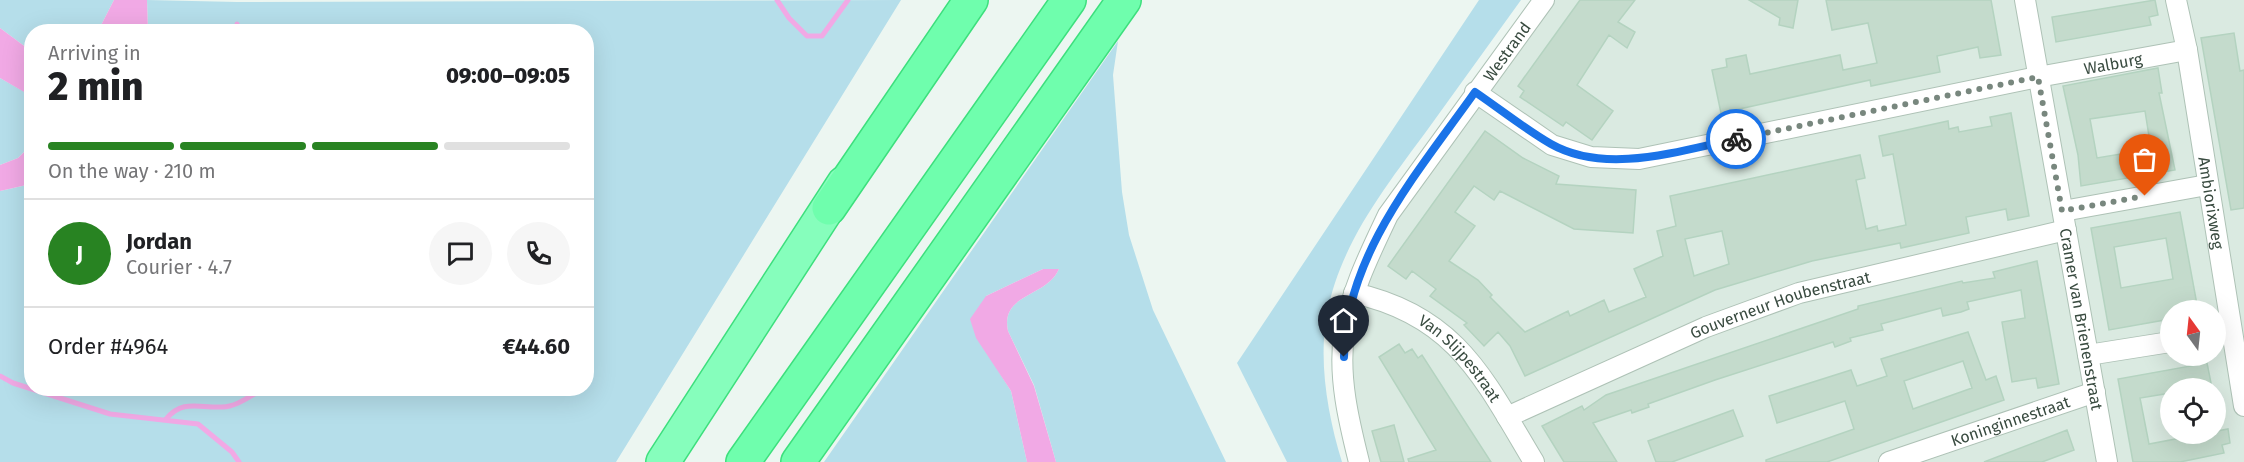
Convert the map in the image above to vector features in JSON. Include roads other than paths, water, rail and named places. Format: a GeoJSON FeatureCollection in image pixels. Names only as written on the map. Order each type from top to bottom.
{"type":"FeatureCollection","features":[{"type":"Feature","properties":{"kind":"highway"},"geometry":{"type":"LineString","coordinates":[[829,208],[951,0]]}},
{"type":"Feature","properties":{"kind":"highway"},"geometry":{"type":"LineString","coordinates":[[663,462],[829,208],[971,0]]}},
{"type":"Feature","properties":{"kind":"highway"},"geometry":{"type":"LineString","coordinates":[[946,173],[1043,0]]}},
{"type":"Feature","properties":{"kind":"highway"},"geometry":{"type":"LineString","coordinates":[[743,462],[1069,0]]}},
{"type":"Feature","properties":{"kind":"highway"},"geometry":{"type":"LineString","coordinates":[[798,462],[1124,0]]}},
{"type":"Feature","properties":{"kind":"street","name":"Westrand"},"geometry":{"type":"LineString","coordinates":[[1359,462],[1350,423],[1344,378],[1344,336],[1354,293],[1388,215],[1475,92],[1544,0]]}},
{"type":"Feature","properties":{"kind":"street","name":"Cramer van Brienenstraat"},"geometry":{"type":"LineString","coordinates":[[2025,0],[2107,462]]}},
{"type":"Feature","properties":{"kind":"street","name":"Ambiorixweg"},"geometry":{"type":"LineString","coordinates":[[2176,0],[2187,50],[2207,185],[2219,300]]}},
{"type":"Feature","properties":{"kind":"street","name":"Walburg"},"geometry":{"type":"LineString","coordinates":[[1475,92],[1552,145],[1590,157],[1639,159],[2038,77],[2187,50]]}},
{"type":"Feature","properties":{"kind":"street"},"geometry":{"type":"LineString","coordinates":[[2062,211],[2207,185]]}},
{"type":"Feature","properties":{"kind":"street","name":"Gouverneur Houbenstraat"},"geometry":{"type":"LineString","coordinates":[[1507,417],[1706,327],[1799,293],[2066,230]]}},
{"type":"Feature","properties":{"kind":"street","name":"Van Slijpestraat"},"geometry":{"type":"LineString","coordinates":[[1354,293],[1385,300],[1416,314],[1462,351],[1479,372],[1534,462]]}},
{"type":"Feature","properties":{"kind":"street","name":"Ambiorixweg"},"geometry":{"type":"LineString","coordinates":[[2226,343],[2244,406]]}},
{"type":"Feature","properties":{"kind":"street"},"geometry":{"type":"LineString","coordinates":[[2088,355],[2160,344]]}},
{"type":"Feature","properties":{"kind":"street","name":"Koninginnestraat"},"geometry":{"type":"LineString","coordinates":[[1895,461],[2095,392]]}},
{"type":"Feature","properties":{"kind":"waterway"},"geometry":{"type":"LineString","coordinates":[[777,0],[789,18],[807,36],[822,36],[848,0]]}},
{"type":"Feature","properties":{"kind":"waterway"},"geometry":{"type":"LineString","coordinates":[[0,376],[24,387]]}},
{"type":"Feature","properties":{"kind":"waterway"},"geometry":{"type":"LineString","coordinates":[[54,396],[110,414],[198,424],[232,452],[239,462]]}},
{"type":"Feature","properties":{"kind":"waterway"},"geometry":{"type":"LineString","coordinates":[[166,419],[172,413],[185,407],[226,407],[251,396]]}}]}
